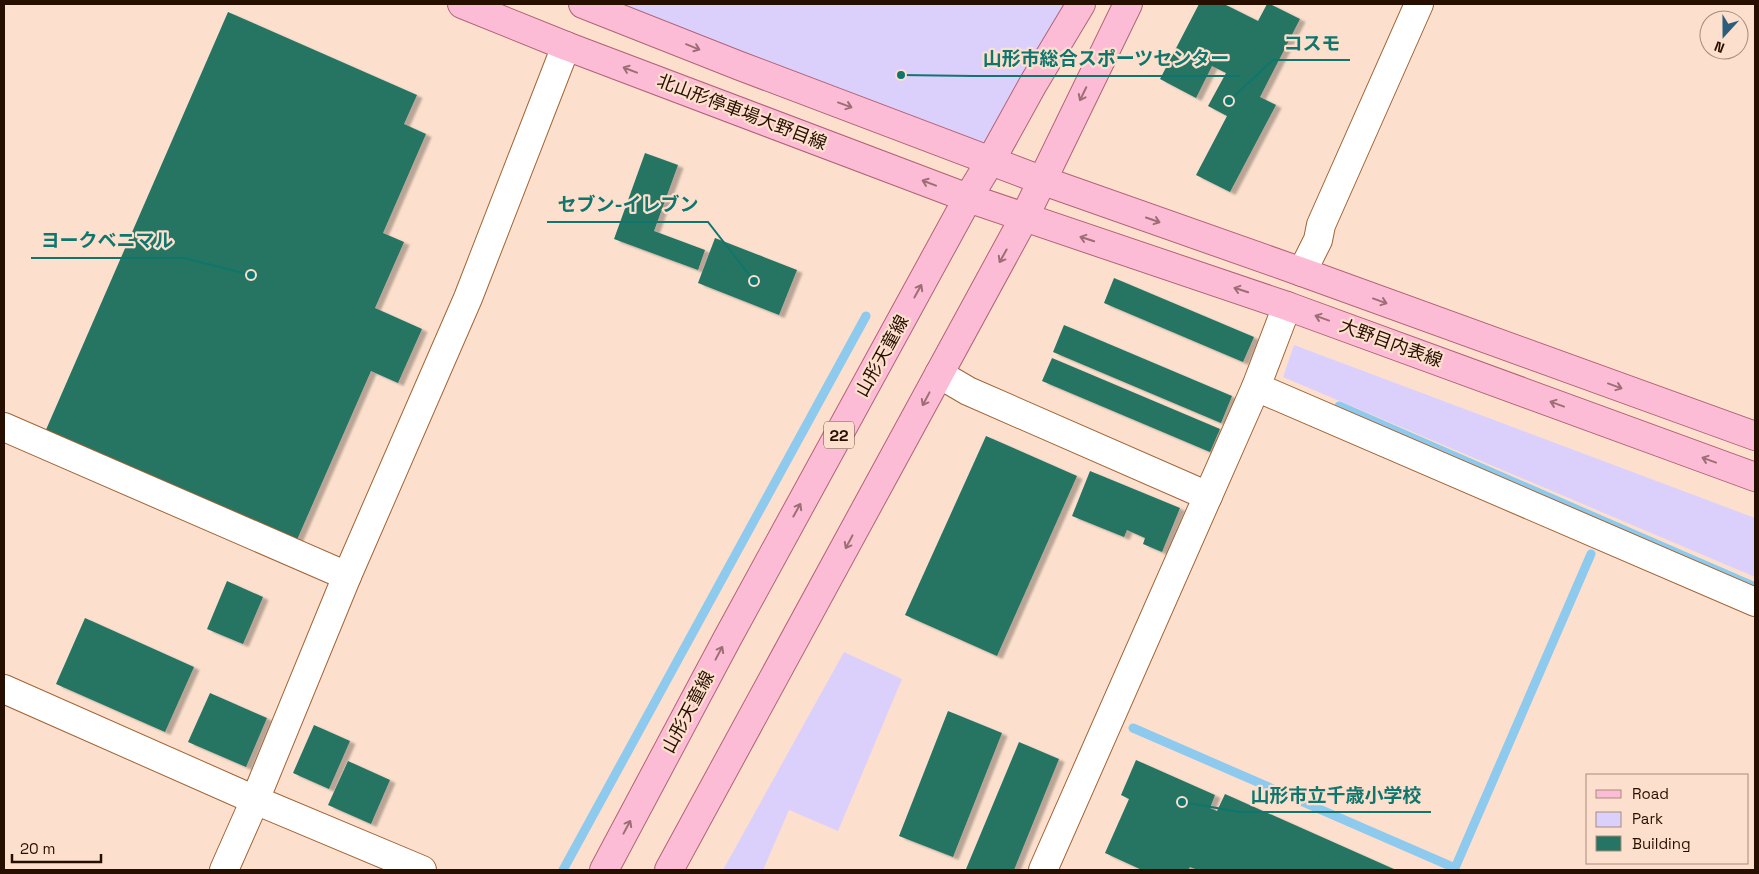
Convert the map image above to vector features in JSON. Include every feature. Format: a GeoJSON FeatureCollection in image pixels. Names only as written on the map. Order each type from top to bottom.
{"type":"FeatureCollection","features":[{"type":"Feature","properties":{"kind":"main road","name":"北山形停車場大野目線"},"geometry":{"type":"LineString","coordinates":[[462,4],[566,46],[1024,218]]}},
{"type":"Feature","properties":{"kind":"main road"},"geometry":{"type":"LineString","coordinates":[[583,4],[740,66],[1041,180]]}},
{"type":"Feature","properties":{"kind":"main road","name":"山形天童線"},"geometry":{"type":"LineString","coordinates":[[604,870],[727,639],[968,198],[992,160],[1033,84],[1081,4]]}},
{"type":"Feature","properties":{"kind":"main road"},"geometry":{"type":"LineString","coordinates":[[669,870],[1024,218],[1128,4]]}},
{"type":"Feature","properties":{"kind":"main road","name":"大野目内表線"},"geometry":{"type":"LineString","coordinates":[[1041,180],[1755,436]]}},
{"type":"Feature","properties":{"kind":"main road","name":"大野目内表線"},"geometry":{"type":"LineString","coordinates":[[1024,218],[1287,306],[1755,477]]}},
{"type":"Feature","properties":{"kind":"street"},"geometry":{"type":"LineString","coordinates":[[1302,272],[1318,240],[1321,225],[1419,4]]}},
{"type":"Feature","properties":{"kind":"street"},"geometry":{"type":"LineString","coordinates":[[224,870],[255,800],[347,576],[468,298],[566,46]]}},
{"type":"Feature","properties":{"kind":"street"},"geometry":{"type":"LineString","coordinates":[[1043,870],[1256,387],[1287,306]]}},
{"type":"Feature","properties":{"kind":"street"},"geometry":{"type":"LineString","coordinates":[[939,374],[968,391],[1208,496]]}},
{"type":"Feature","properties":{"kind":"street"},"geometry":{"type":"LineString","coordinates":[[1256,387],[1755,602]]}},
{"type":"Feature","properties":{"kind":"street"},"geometry":{"type":"LineString","coordinates":[[4,427],[347,576]]}},
{"type":"Feature","properties":{"kind":"street"},"geometry":{"type":"LineString","coordinates":[[4,689],[255,800],[422,870]]}},
{"type":"Feature","properties":{"kind":"green space"},"geometry":{"type":"Polygon","coordinates":[[[583,4],[1081,4],[991,160],[583,4]]]}},
{"type":"Feature","properties":{"kind":"green space"},"geometry":{"type":"Polygon","coordinates":[[[1294,345],[1755,518],[1755,577],[1283,377],[1294,345]]]}},
{"type":"Feature","properties":{"kind":"green space"},"geometry":{"type":"Polygon","coordinates":[[[844,652],[902,679],[838,831],[789,810],[763,870],[723,870],[844,652]]]}},
{"type":"Feature","properties":{"kind":"building"},"geometry":{"type":"Polygon","coordinates":[[[1199,4],[1224,4],[1258,21],[1267,4],[1270,4],[1300,19],[1260,97],[1276,105],[1230,192],[1196,175],[1227,116],[1208,106],[1226,73],[1212,66],[1196,98],[1160,79],[1199,4]]]}},
{"type":"Feature","properties":{"kind":"building"},"geometry":{"type":"Polygon","coordinates":[[[228,12],[417,95],[404,124],[426,134],[383,233],[404,242],[375,308],[422,329],[398,383],[371,371],[296,542],[45,432],[228,12]]]}},
{"type":"Feature","properties":{"kind":"building"},"geometry":{"type":"Polygon","coordinates":[[[645,153],[678,165],[654,231],[705,250],[698,270],[614,239],[645,153]]]}},
{"type":"Feature","properties":{"kind":"building"},"geometry":{"type":"Polygon","coordinates":[[[715,238],[797,270],[779,315],[698,283],[715,238]]]}},
{"type":"Feature","properties":{"kind":"building"},"geometry":{"type":"Polygon","coordinates":[[[1114,278],[1254,337],[1243,362],[1104,303],[1114,278]]]}},
{"type":"Feature","properties":{"kind":"building"},"geometry":{"type":"Polygon","coordinates":[[[1064,325],[1232,396],[1221,423],[1053,352],[1064,325]]]}},
{"type":"Feature","properties":{"kind":"building"},"geometry":{"type":"Polygon","coordinates":[[[1052,358],[1220,429],[1210,452],[1042,381],[1052,358]]]}},
{"type":"Feature","properties":{"kind":"building"},"geometry":{"type":"Polygon","coordinates":[[[986,436],[1077,476],[997,656],[905,615],[986,436]]]}},
{"type":"Feature","properties":{"kind":"building"},"geometry":{"type":"Polygon","coordinates":[[[1090,471],[1180,508],[1162,552],[1143,544],[1145,538],[1127,530],[1124,537],[1072,516],[1090,471]]]}},
{"type":"Feature","properties":{"kind":"building"},"geometry":{"type":"Polygon","coordinates":[[[227,581],[263,597],[243,644],[207,629],[227,581]]]}},
{"type":"Feature","properties":{"kind":"building"},"geometry":{"type":"Polygon","coordinates":[[[85,618],[194,667],[165,732],[56,684],[85,618]]]}},
{"type":"Feature","properties":{"kind":"building"},"geometry":{"type":"Polygon","coordinates":[[[210,693],[267,718],[246,767],[188,742],[210,693]]]}},
{"type":"Feature","properties":{"kind":"building"},"geometry":{"type":"Polygon","coordinates":[[[948,711],[1002,733],[953,857],[899,836],[948,711]]]}},
{"type":"Feature","properties":{"kind":"building"},"geometry":{"type":"Polygon","coordinates":[[[314,725],[350,741],[329,789],[293,773],[314,725]]]}},
{"type":"Feature","properties":{"kind":"building"},"geometry":{"type":"Polygon","coordinates":[[[1019,742],[1059,759],[1014,870],[966,869],[1019,742]]]}},
{"type":"Feature","properties":{"kind":"building"},"geometry":{"type":"Polygon","coordinates":[[[1136,760],[1215,795],[1210,808],[1217,811],[1225,794],[1396,870],[1198,870],[1190,867],[1188,870],[1142,870],[1105,853],[1129,799],[1121,795],[1136,760]]]}},
{"type":"Feature","properties":{"kind":"building"},"geometry":{"type":"Polygon","coordinates":[[[348,761],[390,780],[371,824],[328,805],[348,761]]]}},
{"type":"Feature","properties":{"kind":"waterway"},"geometry":{"type":"LineString","coordinates":[[563,870],[866,316]]}},
{"type":"Feature","properties":{"kind":"waterway"},"geometry":{"type":"LineString","coordinates":[[1339,406],[1755,587]]}},
{"type":"Feature","properties":{"kind":"waterway"},"geometry":{"type":"LineString","coordinates":[[1133,728],[1455,868],[1591,554]]}},
{"type":"Feature","properties":{"kind":"place","name":"山形市総合スポーツセンター"},"geometry":{"type":"Point","coordinates":[901,75]}},
{"type":"Feature","properties":{"kind":"place","name":"コスモ"},"geometry":{"type":"Point","coordinates":[1229,101]}},
{"type":"Feature","properties":{"kind":"place","name":"ヨークベニマル"},"geometry":{"type":"Point","coordinates":[251,275]}},
{"type":"Feature","properties":{"kind":"place","name":"セブン-イレブン"},"geometry":{"type":"Point","coordinates":[754,281]}},
{"type":"Feature","properties":{"kind":"place","name":"山形市立千歳小学校"},"geometry":{"type":"Point","coordinates":[1182,802]}}]}
